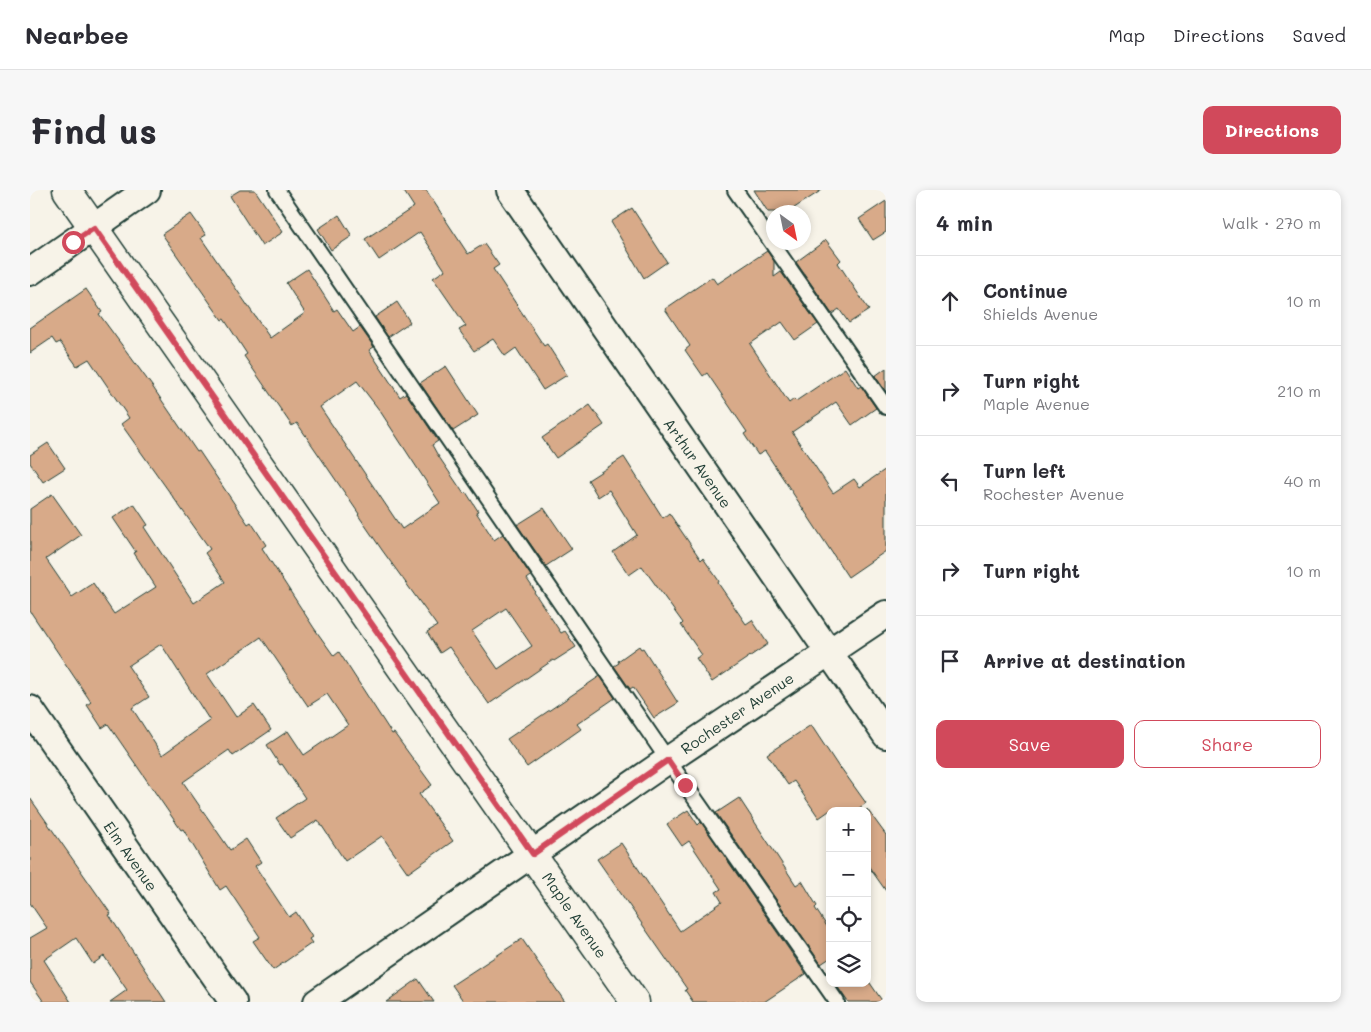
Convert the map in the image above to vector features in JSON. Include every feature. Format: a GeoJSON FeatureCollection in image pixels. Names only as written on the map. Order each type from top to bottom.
{"type":"FeatureCollection","features":[{"type":"Feature","properties":{"kind":"street","name":"Maple Avenue"},"geometry":{"type":"LineString","coordinates":[[67,190],[635,1002]]}},
{"type":"Feature","properties":{"kind":"street"},"geometry":{"type":"LineString","coordinates":[[30,272],[147,190]]}},
{"type":"Feature","properties":{"kind":"street","name":"Arthur Avenue"},"geometry":{"type":"LineString","coordinates":[[510,190],[886,735]]}},
{"type":"Feature","properties":{"kind":"street","name":"Rochester Avenue"},"geometry":{"type":"LineString","coordinates":[[317,1002],[668,760],[886,614]]}},
{"type":"Feature","properties":{"kind":"street","name":"Elm Avenue"},"geometry":{"type":"LineString","coordinates":[[30,709],[233,1002]]}},
{"type":"Feature","properties":{"kind":"lane"},"geometry":{"type":"LineString","coordinates":[[277,190],[668,760],[837,1002]]}},
{"type":"Feature","properties":{"kind":"lane"},"geometry":{"type":"LineString","coordinates":[[735,190],[886,407]]}},
{"type":"Feature","properties":{"kind":"building"},"geometry":{"type":"Polygon","coordinates":[[[240,190],[255,190],[283,232],[262,246],[230,196],[240,190]]]}},
{"type":"Feature","properties":{"kind":"building"},"geometry":{"type":"Polygon","coordinates":[[[403,190],[426,190],[468,254],[484,244],[499,265],[493,269],[544,346],[547,344],[567,375],[543,390],[516,348],[505,356],[493,339],[474,351],[459,330],[466,326],[433,278],[445,270],[420,232],[379,260],[365,239],[414,207],[403,190]]]}},
{"type":"Feature","properties":{"kind":"building"},"geometry":{"type":"Polygon","coordinates":[[[754,190],[822,190],[799,205],[766,205],[766,209],[754,190]]]}},
{"type":"Feature","properties":{"kind":"building"},"geometry":{"type":"Polygon","coordinates":[[[886,201],[886,232],[873,240],[859,219],[886,201]]]}},
{"type":"Feature","properties":{"kind":"building"},"geometry":{"type":"Polygon","coordinates":[[[632,208],[667,262],[644,278],[611,222],[632,208]]]}},
{"type":"Feature","properties":{"kind":"building"},"geometry":{"type":"Polygon","coordinates":[[[191,214],[206,235],[201,238],[270,338],[305,313],[286,283],[307,269],[334,311],[337,309],[353,332],[360,327],[374,347],[369,350],[400,397],[406,393],[438,441],[432,445],[437,454],[464,494],[466,492],[494,540],[503,534],[531,576],[527,579],[534,592],[561,633],[565,631],[576,647],[553,660],[489,704],[449,647],[440,653],[427,632],[437,626],[382,550],[297,423],[292,426],[244,356],[247,354],[224,319],[222,320],[162,234],[191,214]],[[357,381],[320,407],[402,529],[440,503],[380,411],[357,381]],[[506,608],[472,631],[498,669],[532,646],[506,608]]]}},
{"type":"Feature","properties":{"kind":"building"},"geometry":{"type":"Polygon","coordinates":[[[339,215],[352,236],[331,250],[318,229],[339,215]]]}},
{"type":"Feature","properties":{"kind":"building"},"geometry":{"type":"Polygon","coordinates":[[[826,240],[841,260],[838,263],[869,310],[849,323],[839,309],[832,314],[796,262],[826,240]]]}},
{"type":"Feature","properties":{"kind":"building"},"geometry":{"type":"Polygon","coordinates":[[[767,251],[774,261],[774,277],[781,272],[818,324],[795,340],[782,322],[750,344],[789,403],[794,399],[796,401],[845,368],[858,388],[861,386],[876,408],[852,425],[836,402],[792,432],[833,493],[854,479],[860,487],[886,469],[886,551],[848,577],[765,451],[758,455],[744,434],[747,432],[707,373],[703,376],[685,350],[690,346],[665,309],[712,277],[717,284],[767,251]]]}},
{"type":"Feature","properties":{"kind":"building"},"geometry":{"type":"Polygon","coordinates":[[[86,289],[102,312],[99,314],[152,386],[197,452],[199,451],[248,524],[251,522],[266,545],[262,548],[314,628],[334,656],[339,652],[392,734],[394,733],[432,785],[419,794],[453,841],[408,873],[382,836],[345,861],[318,820],[290,838],[276,818],[305,798],[267,745],[288,731],[304,755],[348,725],[327,694],[308,706],[261,637],[207,674],[236,717],[254,705],[271,730],[233,756],[229,750],[183,782],[230,850],[246,839],[261,862],[255,866],[289,917],[296,912],[312,937],[309,939],[312,943],[273,970],[253,941],[260,937],[226,886],[220,890],[183,829],[181,830],[108,724],[102,728],[87,705],[91,702],[30,611],[30,509],[52,494],[81,535],[46,559],[72,597],[93,583],[114,614],[156,587],[134,553],[136,552],[113,518],[134,504],[148,525],[144,527],[194,603],[225,582],[205,553],[210,549],[121,424],[129,418],[89,359],[77,366],[60,342],[56,344],[52,338],[30,353],[30,328],[86,289]],[[161,644],[128,666],[149,697],[132,708],[162,755],[210,721],[161,644]]]}},
{"type":"Feature","properties":{"kind":"building"},"geometry":{"type":"Polygon","coordinates":[[[397,302],[410,322],[388,337],[375,317],[397,302]]]}},
{"type":"Feature","properties":{"kind":"building"},"geometry":{"type":"Polygon","coordinates":[[[446,366],[478,415],[453,431],[420,383],[446,366]]]}},
{"type":"Feature","properties":{"kind":"building"},"geometry":{"type":"Polygon","coordinates":[[[886,368],[886,392],[875,376],[886,368]]]}},
{"type":"Feature","properties":{"kind":"building"},"geometry":{"type":"Polygon","coordinates":[[[590,405],[604,425],[556,458],[542,438],[590,405]]]}},
{"type":"Feature","properties":{"kind":"building"},"geometry":{"type":"Polygon","coordinates":[[[48,443],[65,468],[43,482],[30,463],[30,455],[48,443]]]}},
{"type":"Feature","properties":{"kind":"building"},"geometry":{"type":"Polygon","coordinates":[[[624,457],[663,518],[669,513],[701,560],[703,558],[719,581],[718,583],[746,624],[752,620],[768,644],[712,682],[696,658],[702,655],[681,625],[683,623],[642,566],[629,575],[613,552],[637,535],[609,490],[598,497],[588,480],[624,457]]]}},
{"type":"Feature","properties":{"kind":"building"},"geometry":{"type":"Polygon","coordinates":[[[544,508],[572,549],[546,566],[517,525],[544,508]]]}},
{"type":"Feature","properties":{"kind":"building"},"geometry":{"type":"Polygon","coordinates":[[[639,646],[641,649],[643,648],[678,703],[654,718],[633,687],[630,689],[614,666],[639,646]]]}},
{"type":"Feature","properties":{"kind":"building"},"geometry":{"type":"Polygon","coordinates":[[[600,676],[615,698],[577,724],[581,729],[527,767],[507,739],[600,676]]]}},
{"type":"Feature","properties":{"kind":"building"},"geometry":{"type":"Polygon","coordinates":[[[811,725],[840,769],[866,803],[860,807],[826,807],[826,813],[819,818],[794,781],[788,785],[767,754],[811,725]]]}},
{"type":"Feature","properties":{"kind":"building"},"geometry":{"type":"Polygon","coordinates":[[[30,798],[111,914],[109,915],[166,1002],[110,1002],[127,990],[104,956],[93,964],[76,938],[44,960],[71,1002],[44,1002],[30,982],[30,938],[47,928],[30,903],[30,798]]]}},
{"type":"Feature","properties":{"kind":"building"},"geometry":{"type":"Polygon","coordinates":[[[739,798],[796,885],[802,881],[817,906],[815,908],[826,925],[826,961],[821,964],[716,813],[739,798]]]}},
{"type":"Feature","properties":{"kind":"building"},"geometry":{"type":"Polygon","coordinates":[[[688,810],[698,825],[701,822],[806,974],[764,1002],[693,1002],[685,990],[687,989],[597,859],[621,843],[680,931],[722,902],[716,892],[721,889],[689,841],[682,846],[667,824],[688,810]]]}},
{"type":"Feature","properties":{"kind":"building"},"geometry":{"type":"Polygon","coordinates":[[[871,814],[886,835],[886,891],[871,870],[871,814]]]}},
{"type":"Feature","properties":{"kind":"building"},"geometry":{"type":"Polygon","coordinates":[[[522,939],[565,1002],[464,1002],[452,985],[522,939]]]}},
{"type":"Feature","properties":{"kind":"building"},"geometry":{"type":"Polygon","coordinates":[[[418,979],[434,1002],[386,1002],[418,979]]]}},
{"type":"Feature","properties":{"kind":"building"},"geometry":{"type":"Polygon","coordinates":[[[871,984],[883,1002],[848,1002],[838,987],[871,987],[871,984]]]}},
{"type":"Feature","properties":{"kind":"route"},"geometry":{"type":"LineString","coordinates":[[73,242],[94,228],[533,854],[668,760],[685,785]]}}]}
